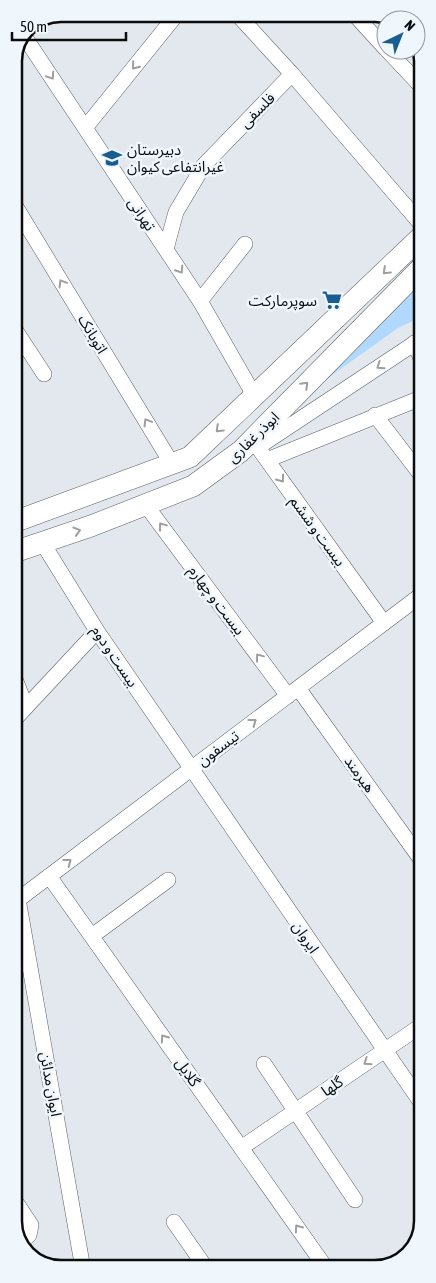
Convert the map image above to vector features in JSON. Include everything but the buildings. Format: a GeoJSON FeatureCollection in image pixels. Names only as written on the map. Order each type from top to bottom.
{"type":"FeatureCollection","features":[{"type":"Feature","properties":{"kind":"main road","name":"ابوذر غفاری"},"geometry":{"type":"LineString","coordinates":[[22,519],[190,457],[413,245]]}},
{"type":"Feature","properties":{"kind":"main road","name":"ابوذر غفاری"},"geometry":{"type":"LineString","coordinates":[[22,549],[91,526],[193,486],[255,443],[270,420],[413,276]]}},
{"type":"Feature","properties":{"kind":"main road"},"geometry":{"type":"LineString","coordinates":[[254,396],[270,420]]}},
{"type":"Feature","properties":{"kind":"street"},"geometry":{"type":"LineString","coordinates":[[85,128],[170,22]]}},
{"type":"Feature","properties":{"kind":"street"},"geometry":{"type":"LineString","coordinates":[[245,23],[292,74],[413,215]]}},
{"type":"Feature","properties":{"kind":"street"},"geometry":{"type":"LineString","coordinates":[[362,23],[376,37]]}},
{"type":"Feature","properties":{"kind":"street","name":"تهرانی"},"geometry":{"type":"LineString","coordinates":[[28,42],[200,300],[254,396]]}},
{"type":"Feature","properties":{"kind":"street"},"geometry":{"type":"LineString","coordinates":[[397,60],[413,77]]}},
{"type":"Feature","properties":{"kind":"street","name":"فلسفی"},"geometry":{"type":"LineString","coordinates":[[166,249],[176,212],[204,165],[292,74]]}},
{"type":"Feature","properties":{"kind":"street","name":"اتوبانک"},"geometry":{"type":"LineString","coordinates":[[22,217],[172,464]]}},
{"type":"Feature","properties":{"kind":"street"},"geometry":{"type":"LineString","coordinates":[[200,300],[245,244]]}},
{"type":"Feature","properties":{"kind":"street"},"geometry":{"type":"LineString","coordinates":[[22,340],[44,374]]}},
{"type":"Feature","properties":{"kind":"street"},"geometry":{"type":"LineString","coordinates":[[255,443],[413,344]]}},
{"type":"Feature","properties":{"kind":"street"},"geometry":{"type":"LineString","coordinates":[[267,460],[413,401]]}},
{"type":"Feature","properties":{"kind":"street"},"geometry":{"type":"LineString","coordinates":[[375,415],[413,465]]}},
{"type":"Feature","properties":{"kind":"street","name":"بیست و ششم"},"geometry":{"type":"LineString","coordinates":[[255,443],[384,623]]}},
{"type":"Feature","properties":{"kind":"street","name":"بیست و چهارم"},"geometry":{"type":"LineString","coordinates":[[146,504],[293,692]]}},
{"type":"Feature","properties":{"kind":"street","name":"بیست و دوم"},"geometry":{"type":"LineString","coordinates":[[42,542],[97,631],[192,768]]}},
{"type":"Feature","properties":{"kind":"street","name":"تیسفون"},"geometry":{"type":"LineString","coordinates":[[22,896],[413,603]]}},
{"type":"Feature","properties":{"kind":"street"},"geometry":{"type":"LineString","coordinates":[[22,711],[97,631]]}},
{"type":"Feature","properties":{"kind":"street","name":"هیرمند"},"geometry":{"type":"LineString","coordinates":[[293,692],[413,849]]}},
{"type":"Feature","properties":{"kind":"street"},"geometry":{"type":"LineString","coordinates":[[22,697],[26,707]]}},
{"type":"Feature","properties":{"kind":"street","name":"ایروان"},"geometry":{"type":"LineString","coordinates":[[192,768],[413,1091]]}},
{"type":"Feature","properties":{"kind":"street","name":"گلایل"},"geometry":{"type":"LineString","coordinates":[[49,876],[320,1260]]}},
{"type":"Feature","properties":{"kind":"street"},"geometry":{"type":"LineString","coordinates":[[92,936],[168,880]]}},
{"type":"Feature","properties":{"kind":"street","name":"ایوان مدائن"},"geometry":{"type":"LineString","coordinates":[[22,928],[81,1260]]}},
{"type":"Feature","properties":{"kind":"street","name":"گلها"},"geometry":{"type":"LineString","coordinates":[[242,1148],[413,1031]]}},
{"type":"Feature","properties":{"kind":"street"},"geometry":{"type":"LineString","coordinates":[[264,1064],[354,1200]]}},
{"type":"Feature","properties":{"kind":"street"},"geometry":{"type":"LineString","coordinates":[[22,1211],[31,1225],[29,1235],[26,1238]]}},
{"type":"Feature","properties":{"kind":"street"},"geometry":{"type":"LineString","coordinates":[[174,1222],[200,1260]]}},
{"type":"Feature","properties":{"kind":"shaded area"},"geometry":{"type":"Polygon","coordinates":[[[413,284],[413,321],[398,328],[304,395],[298,377],[413,284]]]}},
{"type":"Feature","properties":{"kind":"place","name":"دبیرستان غیرانتفاعی کیوان"},"geometry":{"type":"Point","coordinates":[112,158]}},
{"type":"Feature","properties":{"kind":"place","name":"سوپرمارکت"},"geometry":{"type":"Point","coordinates":[332,300]}}]}
